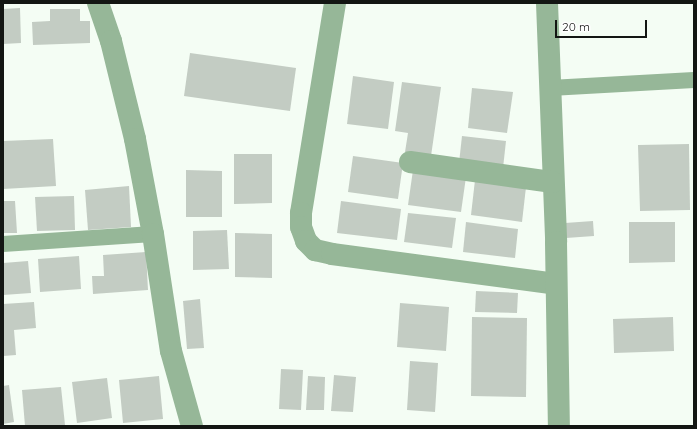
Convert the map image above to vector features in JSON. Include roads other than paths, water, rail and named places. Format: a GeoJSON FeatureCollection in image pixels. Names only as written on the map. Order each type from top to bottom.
{"type":"FeatureCollection","features":[{"type":"Feature","properties":{"kind":"street"},"geometry":{"type":"LineString","coordinates":[[98,3],[111,41],[135,139],[153,234],[171,351],[192,426]]}},
{"type":"Feature","properties":{"kind":"street"},"geometry":{"type":"LineString","coordinates":[[335,3],[301,213],[301,227],[306,241],[315,250],[332,254],[556,284]]}},
{"type":"Feature","properties":{"kind":"street"},"geometry":{"type":"LineString","coordinates":[[547,3],[554,182],[559,426]]}},
{"type":"Feature","properties":{"kind":"street"},"geometry":{"type":"LineString","coordinates":[[410,162],[554,182]]}},
{"type":"Feature","properties":{"kind":"lane"},"geometry":{"type":"LineString","coordinates":[[550,88],[694,80]]}},
{"type":"Feature","properties":{"kind":"lane"},"geometry":{"type":"LineString","coordinates":[[3,244],[153,234]]}}]}
